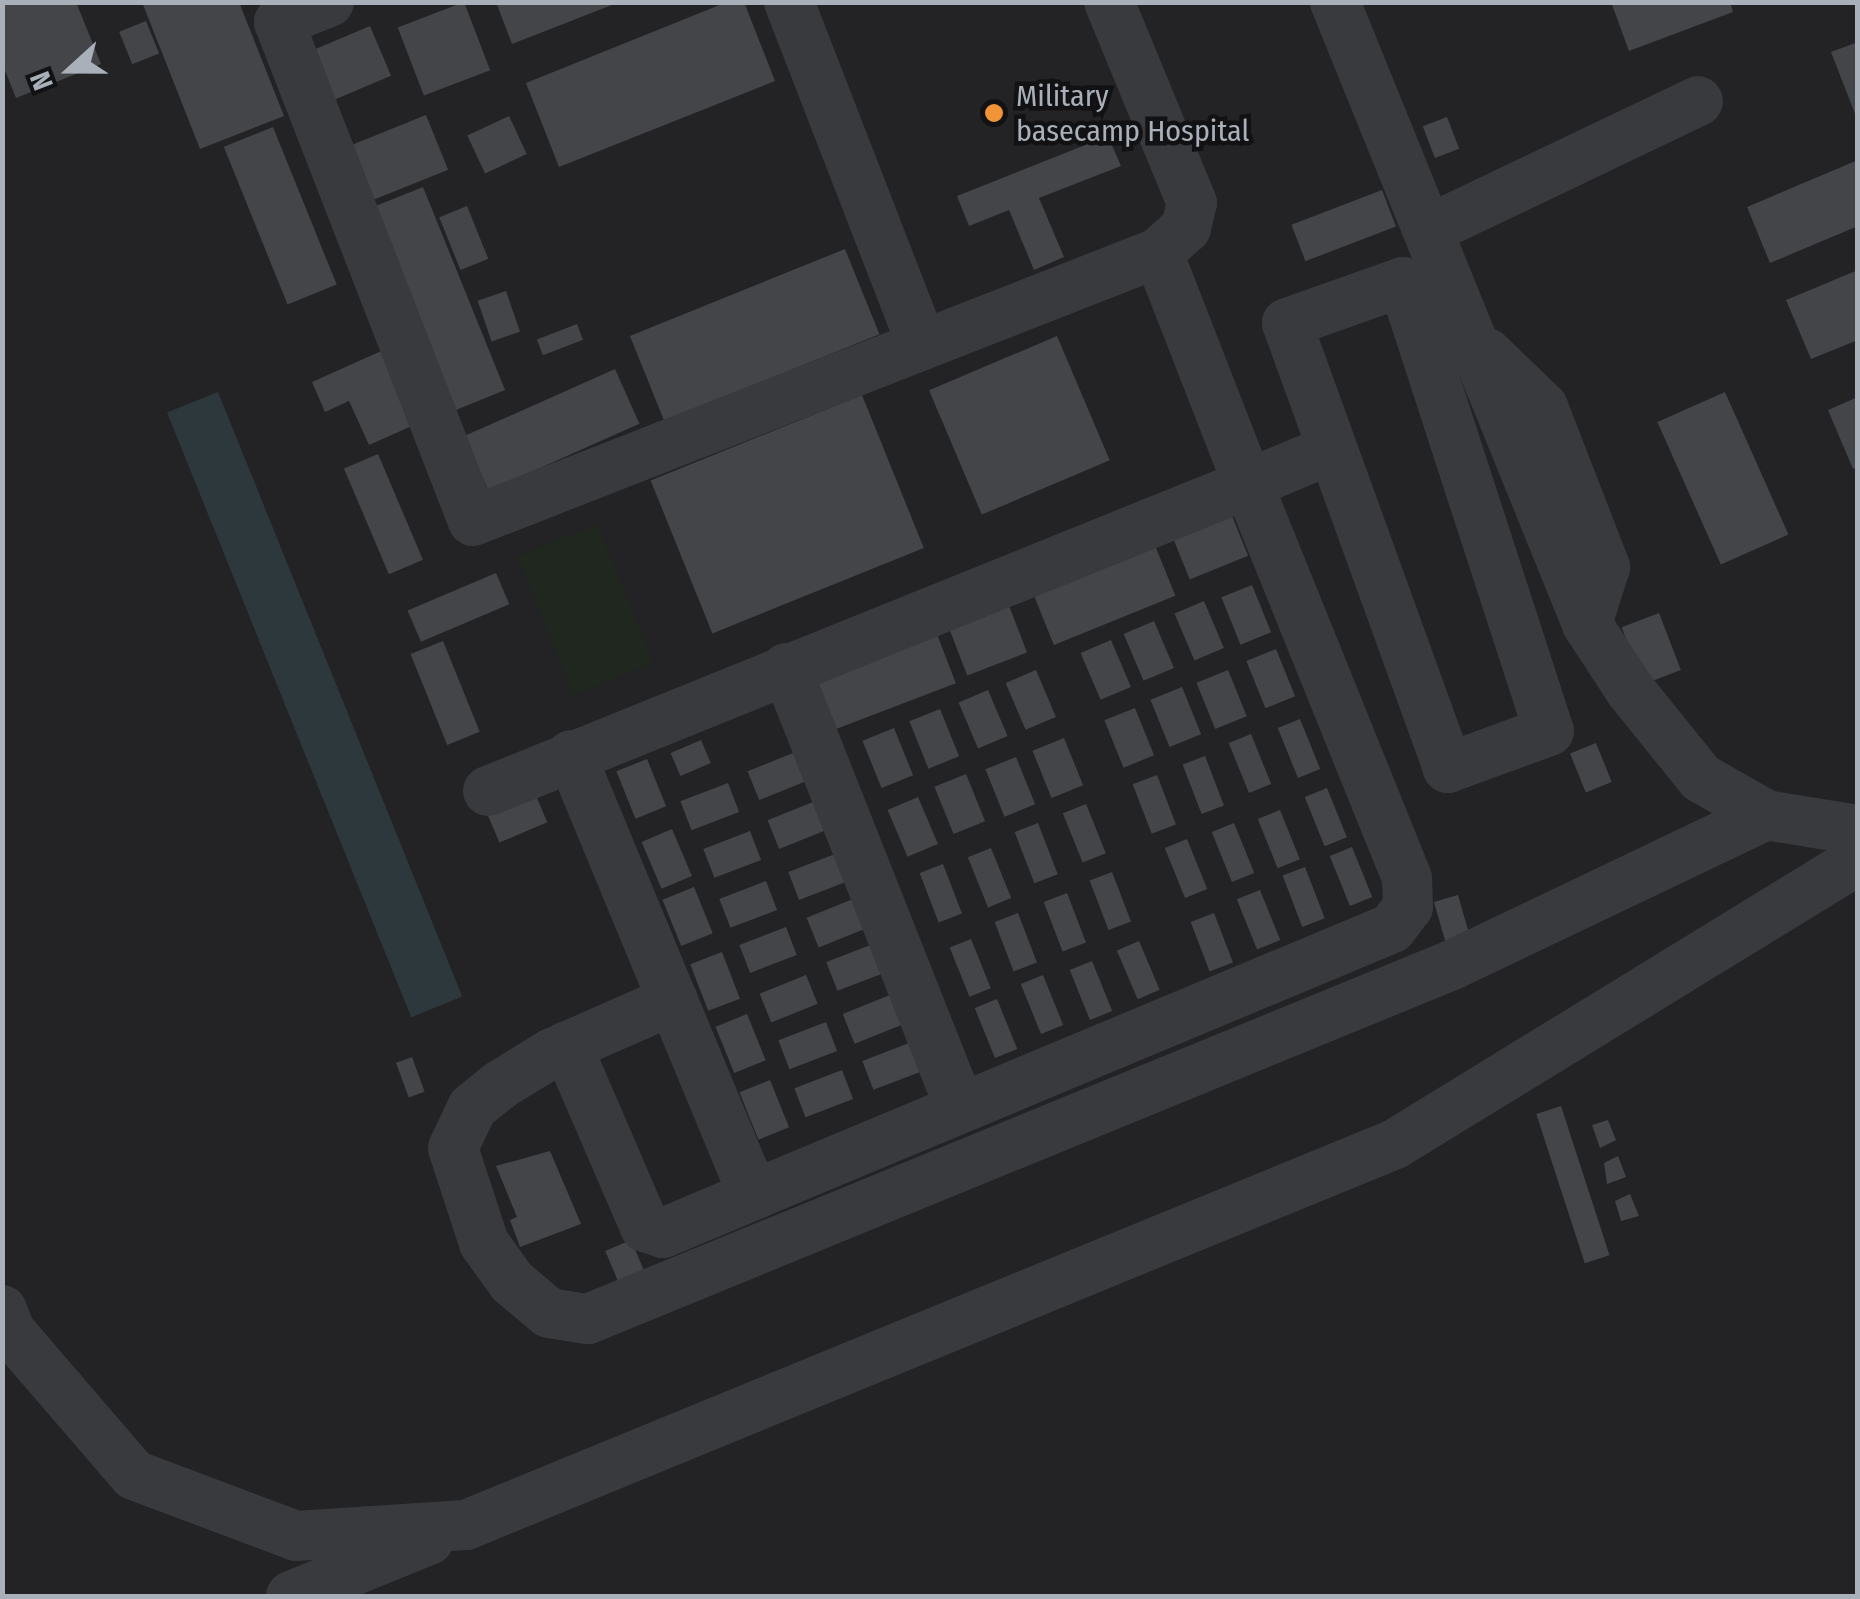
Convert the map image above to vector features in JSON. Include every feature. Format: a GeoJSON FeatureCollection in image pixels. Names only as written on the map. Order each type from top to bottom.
{"type":"FeatureCollection","features":[{"type":"Feature","properties":{"kind":"lane"},"geometry":{"type":"LineString","coordinates":[[329,2],[275,12],[473,521],[1158,253],[1186,228],[1192,203],[1109,2]]}},
{"type":"Feature","properties":{"kind":"lane"},"geometry":{"type":"LineString","coordinates":[[789,2],[922,346]]}},
{"type":"Feature","properties":{"kind":"lane"},"geometry":{"type":"LineString","coordinates":[[1336,2],[1588,624],[1630,690],[1702,778],[1766,814],[1858,830]]}},
{"type":"Feature","properties":{"kind":"lane"},"geometry":{"type":"LineString","coordinates":[[1428,230],[1698,101]]}},
{"type":"Feature","properties":{"kind":"lane"},"geometry":{"type":"LineString","coordinates":[[567,1046],[645,1227],[663,1233],[1392,928],[1408,907],[1407,878],[1158,253]]}},
{"type":"Feature","properties":{"kind":"lane"},"geometry":{"type":"LineString","coordinates":[[1403,282],[1549,731],[1448,768],[1332,450],[1286,324],[1403,282]]}},
{"type":"Feature","properties":{"kind":"lane"},"geometry":{"type":"LineString","coordinates":[[488,791],[1332,450]]}},
{"type":"Feature","properties":{"kind":"lane"},"geometry":{"type":"LineString","coordinates":[[786,668],[960,1108]]}},
{"type":"Feature","properties":{"kind":"lane"},"geometry":{"type":"LineString","coordinates":[[571,755],[758,1193]]}},
{"type":"Feature","properties":{"kind":"lane"},"geometry":{"type":"LineString","coordinates":[[673,1000],[567,1046],[472,1108],[454,1148],[484,1243],[512,1282],[549,1313],[588,1319],[1452,965],[1766,814]]}},
{"type":"Feature","properties":{"kind":"lane"},"geometry":{"type":"LineString","coordinates":[[291,1596],[1395,1144],[1858,860]]}},
{"type":"Feature","properties":{"kind":"lane"},"geometry":{"type":"LineString","coordinates":[[2,1310],[10,1331],[134,1475],[296,1536],[466,1525]]}},
{"type":"Feature","properties":{"kind":"shaded area"},"geometry":{"type":"Polygon","coordinates":[[[3,3],[1857,3],[1857,1596],[3,1596],[3,3]]]}},
{"type":"Feature","properties":{"kind":"shaded area"},"geometry":{"type":"Polygon","coordinates":[[[218,392],[462,997],[411,1017],[167,413],[218,392]]]}},
{"type":"Feature","properties":{"kind":"shaded area"},"geometry":{"type":"Polygon","coordinates":[[[597,524],[653,663],[573,695],[517,556],[597,524]]]}},
{"type":"Feature","properties":{"kind":"building"},"geometry":{"type":"Polygon","coordinates":[[[2,2],[76,2],[101,64],[16,98],[2,63],[2,2]]]}},
{"type":"Feature","properties":{"kind":"building"},"geometry":{"type":"Polygon","coordinates":[[[142,2],[239,2],[284,116],[200,149],[142,2]]]}},
{"type":"Feature","properties":{"kind":"building"},"geometry":{"type":"Polygon","coordinates":[[[464,2],[490,70],[424,96],[398,27],[464,2]]]}},
{"type":"Feature","properties":{"kind":"building"},"geometry":{"type":"Polygon","coordinates":[[[496,2],[617,2],[617,3],[512,44],[496,2]]]}},
{"type":"Feature","properties":{"kind":"building"},"geometry":{"type":"Polygon","coordinates":[[[727,2],[744,2],[775,81],[559,167],[526,83],[727,2]]]}},
{"type":"Feature","properties":{"kind":"building"},"geometry":{"type":"Polygon","coordinates":[[[1611,2],[1730,2],[1733,12],[1629,51],[1611,2]]]}},
{"type":"Feature","properties":{"kind":"building"},"geometry":{"type":"Polygon","coordinates":[[[146,21],[159,53],[132,64],[119,32],[146,21]]]}},
{"type":"Feature","properties":{"kind":"building"},"geometry":{"type":"Polygon","coordinates":[[[370,26],[391,76],[327,103],[306,53],[370,26]]]}},
{"type":"Feature","properties":{"kind":"building"},"geometry":{"type":"Polygon","coordinates":[[[1858,42],[1858,119],[1857,119],[1831,52],[1858,42]]]}},
{"type":"Feature","properties":{"kind":"building"},"geometry":{"type":"Polygon","coordinates":[[[426,115],[448,170],[360,205],[338,151],[426,115]]]}},
{"type":"Feature","properties":{"kind":"building"},"geometry":{"type":"Polygon","coordinates":[[[509,116],[527,154],[485,174],[467,135],[509,116]]]}},
{"type":"Feature","properties":{"kind":"building"},"geometry":{"type":"Polygon","coordinates":[[[1447,117],[1459,149],[1435,158],[1423,126],[1447,117]]]}},
{"type":"Feature","properties":{"kind":"building"},"geometry":{"type":"Polygon","coordinates":[[[273,127],[337,285],[288,304],[224,147],[273,127]]]}},
{"type":"Feature","properties":{"kind":"building"},"geometry":{"type":"Polygon","coordinates":[[[1108,136],[1121,166],[1039,198],[1064,257],[1034,270],[1009,210],[969,226],[957,196],[1108,136]]]}},
{"type":"Feature","properties":{"kind":"building"},"geometry":{"type":"Polygon","coordinates":[[[1858,160],[1858,226],[1770,263],[1747,207],[1858,160]]]}},
{"type":"Feature","properties":{"kind":"building"},"geometry":{"type":"Polygon","coordinates":[[[423,187],[505,390],[452,411],[370,208],[423,187]]]}},
{"type":"Feature","properties":{"kind":"building"},"geometry":{"type":"Polygon","coordinates":[[[1382,190],[1396,226],[1305,261],[1291,225],[1382,190]]]}},
{"type":"Feature","properties":{"kind":"building"},"geometry":{"type":"Polygon","coordinates":[[[467,206],[488,259],[461,270],[439,217],[467,206]]]}},
{"type":"Feature","properties":{"kind":"building"},"geometry":{"type":"Polygon","coordinates":[[[845,249],[879,334],[664,421],[630,336],[845,249]]]}},
{"type":"Feature","properties":{"kind":"building"},"geometry":{"type":"Polygon","coordinates":[[[1858,270],[1858,340],[1811,359],[1786,300],[1858,270]]]}},
{"type":"Feature","properties":{"kind":"building"},"geometry":{"type":"Polygon","coordinates":[[[506,291],[520,332],[492,341],[478,301],[506,291]]]}},
{"type":"Feature","properties":{"kind":"building"},"geometry":{"type":"Polygon","coordinates":[[[577,324],[583,340],[543,355],[537,339],[577,324]]]}},
{"type":"Feature","properties":{"kind":"building"},"geometry":{"type":"Polygon","coordinates":[[[1057,336],[1110,460],[982,515],[929,390],[1057,336]]]}},
{"type":"Feature","properties":{"kind":"building"},"geometry":{"type":"Polygon","coordinates":[[[388,348],[421,422],[369,445],[349,401],[325,412],[312,382],[388,348]]]}},
{"type":"Feature","properties":{"kind":"building"},"geometry":{"type":"Polygon","coordinates":[[[615,369],[639,424],[489,491],[464,436],[615,369]]]}},
{"type":"Feature","properties":{"kind":"building"},"geometry":{"type":"Polygon","coordinates":[[[1725,392],[1788,535],[1721,565],[1657,422],[1725,392]]]}},
{"type":"Feature","properties":{"kind":"building"},"geometry":{"type":"Polygon","coordinates":[[[862,395],[924,548],[712,633],[651,480],[862,395]]]}},
{"type":"Feature","properties":{"kind":"building"},"geometry":{"type":"Polygon","coordinates":[[[1858,397],[1858,467],[1853,469],[1828,410],[1858,397]]]}},
{"type":"Feature","properties":{"kind":"building"},"geometry":{"type":"Polygon","coordinates":[[[378,454],[423,560],[389,574],[344,468],[378,454]]]}},
{"type":"Feature","properties":{"kind":"building"},"geometry":{"type":"Polygon","coordinates":[[[1232,516],[1248,556],[1190,579],[1174,540],[1232,516]]]}},
{"type":"Feature","properties":{"kind":"building"},"geometry":{"type":"Polygon","coordinates":[[[1154,543],[1175,596],[1054,645],[1033,592],[1154,543]]]}},
{"type":"Feature","properties":{"kind":"building"},"geometry":{"type":"Polygon","coordinates":[[[496,573],[509,604],[421,642],[408,611],[496,573]]]}},
{"type":"Feature","properties":{"kind":"building"},"geometry":{"type":"Polygon","coordinates":[[[1252,585],[1271,632],[1241,645],[1221,597],[1252,585]]]}},
{"type":"Feature","properties":{"kind":"building"},"geometry":{"type":"Polygon","coordinates":[[[1204,601],[1224,648],[1194,660],[1175,614],[1204,601]]]}},
{"type":"Feature","properties":{"kind":"building"},"geometry":{"type":"Polygon","coordinates":[[[1008,603],[1027,652],[967,675],[948,626],[1008,603]]]}},
{"type":"Feature","properties":{"kind":"building"},"geometry":{"type":"Polygon","coordinates":[[[1659,613],[1681,670],[1644,684],[1622,627],[1659,613]]]}},
{"type":"Feature","properties":{"kind":"building"},"geometry":{"type":"Polygon","coordinates":[[[1154,621],[1174,668],[1144,681],[1124,634],[1154,621]]]}},
{"type":"Feature","properties":{"kind":"building"},"geometry":{"type":"Polygon","coordinates":[[[935,629],[956,683],[833,730],[813,676],[935,629]]]}},
{"type":"Feature","properties":{"kind":"building"},"geometry":{"type":"Polygon","coordinates":[[[1111,640],[1131,687],[1101,700],[1081,653],[1111,640]]]}},
{"type":"Feature","properties":{"kind":"building"},"geometry":{"type":"Polygon","coordinates":[[[443,641],[480,732],[447,745],[411,654],[443,641]]]}},
{"type":"Feature","properties":{"kind":"building"},"geometry":{"type":"Polygon","coordinates":[[[1276,649],[1295,696],[1265,708],[1246,661],[1276,649]]]}},
{"type":"Feature","properties":{"kind":"building"},"geometry":{"type":"Polygon","coordinates":[[[1036,670],[1056,717],[1026,730],[1006,683],[1036,670]]]}},
{"type":"Feature","properties":{"kind":"building"},"geometry":{"type":"Polygon","coordinates":[[[1228,670],[1247,716],[1215,729],[1196,683],[1228,670]]]}},
{"type":"Feature","properties":{"kind":"building"},"geometry":{"type":"Polygon","coordinates":[[[1182,687],[1201,734],[1170,747],[1150,700],[1182,687]]]}},
{"type":"Feature","properties":{"kind":"building"},"geometry":{"type":"Polygon","coordinates":[[[988,690],[1008,736],[978,749],[959,703],[988,690]]]}},
{"type":"Feature","properties":{"kind":"building"},"geometry":{"type":"Polygon","coordinates":[[[1135,708],[1154,755],[1124,768],[1104,720],[1135,708]]]}},
{"type":"Feature","properties":{"kind":"building"},"geometry":{"type":"Polygon","coordinates":[[[940,709],[959,756],[929,769],[909,721],[940,709]]]}},
{"type":"Feature","properties":{"kind":"building"},"geometry":{"type":"Polygon","coordinates":[[[1300,719],[1320,769],[1298,778],[1278,728],[1300,719]]]}},
{"type":"Feature","properties":{"kind":"building"},"geometry":{"type":"Polygon","coordinates":[[[894,728],[913,775],[882,788],[862,741],[894,728]]]}},
{"type":"Feature","properties":{"kind":"building"},"geometry":{"type":"Polygon","coordinates":[[[1251,734],[1271,784],[1249,793],[1229,743],[1251,734]]]}},
{"type":"Feature","properties":{"kind":"building"},"geometry":{"type":"Polygon","coordinates":[[[1064,738],[1083,785],[1052,798],[1032,751],[1064,738]]]}},
{"type":"Feature","properties":{"kind":"building"},"geometry":{"type":"Polygon","coordinates":[[[701,740],[711,763],[680,776],[671,753],[701,740]]]}},
{"type":"Feature","properties":{"kind":"building"},"geometry":{"type":"Polygon","coordinates":[[[1596,743],[1612,782],[1586,792],[1570,753],[1596,743]]]}},
{"type":"Feature","properties":{"kind":"building"},"geometry":{"type":"Polygon","coordinates":[[[793,753],[805,782],[759,800],[748,771],[793,753]]]}},
{"type":"Feature","properties":{"kind":"building"},"geometry":{"type":"Polygon","coordinates":[[[1205,756],[1224,805],[1202,814],[1183,765],[1205,756]]]}},
{"type":"Feature","properties":{"kind":"building"},"geometry":{"type":"Polygon","coordinates":[[[1016,757],[1035,804],[1005,817],[985,769],[1016,757]]]}},
{"type":"Feature","properties":{"kind":"building"},"geometry":{"type":"Polygon","coordinates":[[[647,759],[666,806],[636,819],[616,771],[647,759]]]}},
{"type":"Feature","properties":{"kind":"building"},"geometry":{"type":"Polygon","coordinates":[[[966,774],[985,821],[954,834],[934,787],[966,774]]]}},
{"type":"Feature","properties":{"kind":"building"},"geometry":{"type":"Polygon","coordinates":[[[1157,775],[1176,824],[1152,834],[1133,784],[1157,775]]]}},
{"type":"Feature","properties":{"kind":"building"},"geometry":{"type":"Polygon","coordinates":[[[728,783],[739,812],[691,830],[680,801],[728,783]]]}},
{"type":"Feature","properties":{"kind":"building"},"geometry":{"type":"Polygon","coordinates":[[[1327,788],[1347,837],[1325,846],[1305,797],[1327,788]]]}},
{"type":"Feature","properties":{"kind":"building"},"geometry":{"type":"Polygon","coordinates":[[[534,791],[547,822],[499,843],[486,811],[534,791]]]}},
{"type":"Feature","properties":{"kind":"building"},"geometry":{"type":"Polygon","coordinates":[[[918,797],[938,844],[908,857],[888,810],[918,797]]]}},
{"type":"Feature","properties":{"kind":"building"},"geometry":{"type":"Polygon","coordinates":[[[813,802],[825,831],[779,849],[768,820],[813,802]]]}},
{"type":"Feature","properties":{"kind":"building"},"geometry":{"type":"Polygon","coordinates":[[[1086,804],[1106,853],[1083,863],[1063,813],[1086,804]]]}},
{"type":"Feature","properties":{"kind":"building"},"geometry":{"type":"Polygon","coordinates":[[[1280,810],[1300,859],[1278,868],[1258,819],[1280,810]]]}},
{"type":"Feature","properties":{"kind":"building"},"geometry":{"type":"Polygon","coordinates":[[[1038,823],[1058,874],[1034,883],[1015,832],[1038,823]]]}},
{"type":"Feature","properties":{"kind":"building"},"geometry":{"type":"Polygon","coordinates":[[[1234,823],[1254,873],[1232,882],[1212,832],[1234,823]]]}},
{"type":"Feature","properties":{"kind":"building"},"geometry":{"type":"Polygon","coordinates":[[[672,829],[692,876],[662,889],[642,842],[672,829]]]}},
{"type":"Feature","properties":{"kind":"building"},"geometry":{"type":"Polygon","coordinates":[[[750,831],[761,860],[714,878],[703,849],[750,831]]]}},
{"type":"Feature","properties":{"kind":"building"},"geometry":{"type":"Polygon","coordinates":[[[1187,839],[1207,889],[1185,898],[1165,848],[1187,839]]]}},
{"type":"Feature","properties":{"kind":"building"},"geometry":{"type":"Polygon","coordinates":[[[1352,847],[1372,897],[1350,906],[1330,856],[1352,847]]]}},
{"type":"Feature","properties":{"kind":"building"},"geometry":{"type":"Polygon","coordinates":[[[991,848],[1011,898],[988,907],[968,857],[991,848]]]}},
{"type":"Feature","properties":{"kind":"building"},"geometry":{"type":"Polygon","coordinates":[[[835,854],[846,882],[799,900],[788,872],[835,854]]]}},
{"type":"Feature","properties":{"kind":"building"},"geometry":{"type":"Polygon","coordinates":[[[943,864],[962,913],[939,922],[920,873],[943,864]]]}},
{"type":"Feature","properties":{"kind":"building"},"geometry":{"type":"Polygon","coordinates":[[[1305,867],[1325,918],[1302,927],[1283,876],[1305,867]]]}},
{"type":"Feature","properties":{"kind":"building"},"geometry":{"type":"Polygon","coordinates":[[[1112,872],[1131,921],[1109,930],[1090,881],[1112,872]]]}},
{"type":"Feature","properties":{"kind":"building"},"geometry":{"type":"Polygon","coordinates":[[[766,881],[777,910],[730,928],[719,899],[766,881]]]}},
{"type":"Feature","properties":{"kind":"building"},"geometry":{"type":"Polygon","coordinates":[[[694,887],[713,933],[681,946],[662,900],[694,887]]]}},
{"type":"Feature","properties":{"kind":"building"},"geometry":{"type":"Polygon","coordinates":[[[1260,890],[1280,940],[1257,949],[1237,899],[1260,890]]]}},
{"type":"Feature","properties":{"kind":"building"},"geometry":{"type":"Polygon","coordinates":[[[1067,893],[1086,942],[1063,951],[1044,902],[1067,893]]]}},
{"type":"Feature","properties":{"kind":"building"},"geometry":{"type":"Polygon","coordinates":[[[1458,895],[1471,939],[1447,946],[1434,902],[1458,895]]]}},
{"type":"Feature","properties":{"kind":"building"},"geometry":{"type":"Polygon","coordinates":[[[853,899],[865,929],[819,947],[807,918],[853,899]]]}},
{"type":"Feature","properties":{"kind":"building"},"geometry":{"type":"Polygon","coordinates":[[[1018,913],[1037,962],[1014,971],[995,922],[1018,913]]]}},
{"type":"Feature","properties":{"kind":"building"},"geometry":{"type":"Polygon","coordinates":[[[1214,913],[1233,962],[1210,971],[1191,922],[1214,913]]]}},
{"type":"Feature","properties":{"kind":"building"},"geometry":{"type":"Polygon","coordinates":[[[786,927],[797,955],[750,973],[739,945],[786,927]]]}},
{"type":"Feature","properties":{"kind":"building"},"geometry":{"type":"Polygon","coordinates":[[[971,939],[991,988],[970,997],[950,948],[971,939]]]}},
{"type":"Feature","properties":{"kind":"building"},"geometry":{"type":"Polygon","coordinates":[[[1139,941],[1160,990],[1138,999],[1117,950],[1139,941]]]}},
{"type":"Feature","properties":{"kind":"building"},"geometry":{"type":"Polygon","coordinates":[[[873,944],[884,973],[837,991],[826,962],[873,944]]]}},
{"type":"Feature","properties":{"kind":"building"},"geometry":{"type":"Polygon","coordinates":[[[722,952],[740,999],[708,1011],[690,964],[722,952]]]}},
{"type":"Feature","properties":{"kind":"building"},"geometry":{"type":"Polygon","coordinates":[[[1092,961],[1112,1011],[1090,1020],[1070,970],[1092,961]]]}},
{"type":"Feature","properties":{"kind":"building"},"geometry":{"type":"Polygon","coordinates":[[[806,975],[818,1004],[771,1022],[760,994],[806,975]]]}},
{"type":"Feature","properties":{"kind":"building"},"geometry":{"type":"Polygon","coordinates":[[[1043,975],[1063,1025],[1041,1034],[1021,984],[1043,975]]]}},
{"type":"Feature","properties":{"kind":"building"},"geometry":{"type":"Polygon","coordinates":[[[890,995],[902,1025],[855,1044],[843,1014],[890,995]]]}},
{"type":"Feature","properties":{"kind":"building"},"geometry":{"type":"Polygon","coordinates":[[[997,999],[1017,1049],[995,1058],[975,1008],[997,999]]]}},
{"type":"Feature","properties":{"kind":"building"},"geometry":{"type":"Polygon","coordinates":[[[747,1014],[766,1060],[734,1073],[715,1027],[747,1014]]]}},
{"type":"Feature","properties":{"kind":"building"},"geometry":{"type":"Polygon","coordinates":[[[826,1022],[837,1051],[789,1069],[778,1040],[826,1022]]]}},
{"type":"Feature","properties":{"kind":"building"},"geometry":{"type":"Polygon","coordinates":[[[909,1043],[920,1072],[873,1090],[862,1061],[909,1043]]]}},
{"type":"Feature","properties":{"kind":"building"},"geometry":{"type":"Polygon","coordinates":[[[412,1057],[425,1092],[409,1098],[396,1063],[412,1057]]]}},
{"type":"Feature","properties":{"kind":"building"},"geometry":{"type":"Polygon","coordinates":[[[842,1070],[853,1099],[805,1117],[794,1088],[842,1070]]]}},
{"type":"Feature","properties":{"kind":"building"},"geometry":{"type":"Polygon","coordinates":[[[770,1080],[789,1127],[759,1140],[739,1092],[770,1080]]]}},
{"type":"Feature","properties":{"kind":"building"},"geometry":{"type":"Polygon","coordinates":[[[1561,1106],[1610,1255],[1585,1263],[1536,1114],[1561,1106]]]}},
{"type":"Feature","properties":{"kind":"building"},"geometry":{"type":"Polygon","coordinates":[[[1608,1120],[1616,1140],[1600,1148],[1592,1125],[1608,1120]]]}},
{"type":"Feature","properties":{"kind":"building"},"geometry":{"type":"Polygon","coordinates":[[[550,1151],[581,1224],[520,1247],[510,1220],[517,1217],[496,1166],[550,1151]]]}},
{"type":"Feature","properties":{"kind":"building"},"geometry":{"type":"Polygon","coordinates":[[[1618,1156],[1626,1177],[1607,1184],[1604,1163],[1618,1156]]]}},
{"type":"Feature","properties":{"kind":"building"},"geometry":{"type":"Polygon","coordinates":[[[1630,1194],[1639,1216],[1621,1221],[1615,1201],[1630,1194]]]}},
{"type":"Feature","properties":{"kind":"building"},"geometry":{"type":"Polygon","coordinates":[[[631,1240],[646,1275],[620,1286],[605,1251],[631,1240]]]}},
{"type":"Feature","properties":{"kind":"place","name":"Military basecamp Hospital"},"geometry":{"type":"Point","coordinates":[994,113]}}]}
